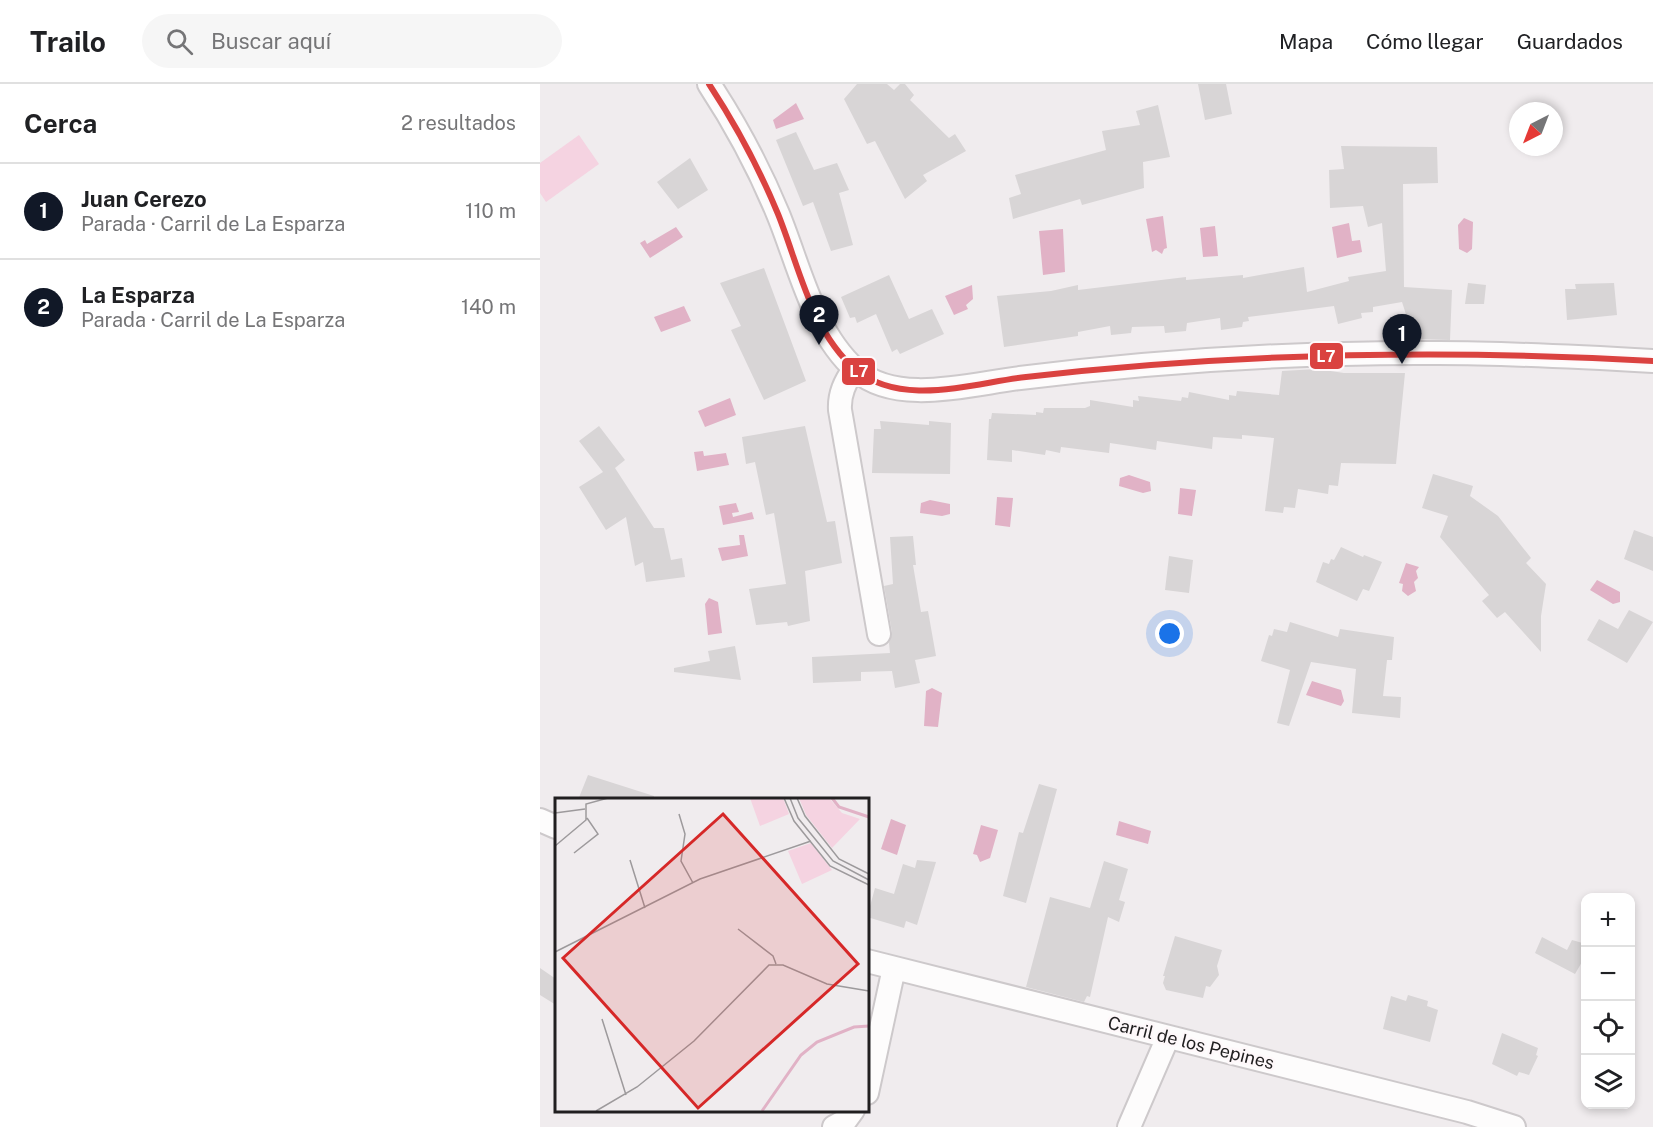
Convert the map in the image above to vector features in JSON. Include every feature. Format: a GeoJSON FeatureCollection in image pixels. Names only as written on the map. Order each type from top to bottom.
{"type":"FeatureCollection","features":[{"type":"Feature","properties":{"kind":"street"},"geometry":{"type":"LineString","coordinates":[[709,84],[747,145],[831,340],[855,369],[875,382],[906,390],[934,390],[1090,369],[1231,358],[1438,353],[1653,360]]}},
{"type":"Feature","properties":{"kind":"street"},"geometry":{"type":"LineString","coordinates":[[855,369],[845,382],[839,399],[879,634]]}},
{"type":"Feature","properties":{"kind":"street"},"geometry":{"type":"LineString","coordinates":[[540,820],[555,827]]}},
{"type":"Feature","properties":{"kind":"street","name":"Carril de los Pepines"},"geometry":{"type":"LineString","coordinates":[[868,961],[1467,1112],[1514,1127]]}},
{"type":"Feature","properties":{"kind":"street"},"geometry":{"type":"LineString","coordinates":[[868,1088],[894,968]]}},
{"type":"Feature","properties":{"kind":"street"},"geometry":{"type":"LineString","coordinates":[[1129,1127],[1168,1038]]}},
{"type":"Feature","properties":{"kind":"street"},"geometry":{"type":"LineString","coordinates":[[834,1127],[845,1121],[852,1112]]}},
{"type":"Feature","properties":{"kind":"shaded area"},"geometry":{"type":"Polygon","coordinates":[[[796,103],[804,119],[776,129],[773,120],[796,103]]]}},
{"type":"Feature","properties":{"kind":"shaded area"},"geometry":{"type":"Polygon","coordinates":[[[579,135],[599,164],[546,202],[540,193],[540,163],[579,135]]]}},
{"type":"Feature","properties":{"kind":"shaded area"},"geometry":{"type":"Polygon","coordinates":[[[1163,216],[1167,248],[1162,254],[1156,250],[1152,252],[1146,219],[1163,216]]]}},
{"type":"Feature","properties":{"kind":"shaded area"},"geometry":{"type":"Polygon","coordinates":[[[1464,218],[1473,222],[1472,249],[1467,253],[1459,249],[1458,225],[1464,218]]]}},
{"type":"Feature","properties":{"kind":"shaded area"},"geometry":{"type":"Polygon","coordinates":[[[1349,223],[1352,241],[1360,240],[1362,252],[1337,258],[1332,227],[1349,223]]]}},
{"type":"Feature","properties":{"kind":"shaded area"},"geometry":{"type":"Polygon","coordinates":[[[1215,226],[1218,256],[1203,257],[1200,228],[1215,226]]]}},
{"type":"Feature","properties":{"kind":"shaded area"},"geometry":{"type":"Polygon","coordinates":[[[676,227],[683,237],[650,258],[640,243],[645,240],[647,244],[676,227]]]}},
{"type":"Feature","properties":{"kind":"shaded area"},"geometry":{"type":"Polygon","coordinates":[[[1063,229],[1065,272],[1043,275],[1039,231],[1063,229]]]}},
{"type":"Feature","properties":{"kind":"shaded area"},"geometry":{"type":"Polygon","coordinates":[[[972,285],[973,299],[966,305],[968,309],[954,315],[945,296],[972,285]]]}},
{"type":"Feature","properties":{"kind":"shaded area"},"geometry":{"type":"Polygon","coordinates":[[[684,306],[691,321],[661,332],[654,317],[684,306]]]}},
{"type":"Feature","properties":{"kind":"shaded area"},"geometry":{"type":"Polygon","coordinates":[[[730,398],[736,415],[705,427],[698,411],[730,398]]]}},
{"type":"Feature","properties":{"kind":"shaded area"},"geometry":{"type":"Polygon","coordinates":[[[703,451],[704,456],[726,453],[729,465],[697,471],[694,452],[703,451]]]}},
{"type":"Feature","properties":{"kind":"shaded area"},"geometry":{"type":"Polygon","coordinates":[[[1129,475],[1150,482],[1151,491],[1143,493],[1119,486],[1120,478],[1129,475]]]}},
{"type":"Feature","properties":{"kind":"shaded area"},"geometry":{"type":"Polygon","coordinates":[[[1180,488],[1196,490],[1192,516],[1178,514],[1180,488]]]}},
{"type":"Feature","properties":{"kind":"shaded area"},"geometry":{"type":"Polygon","coordinates":[[[997,497],[1013,498],[1010,527],[995,525],[997,497]]]}},
{"type":"Feature","properties":{"kind":"shaded area"},"geometry":{"type":"Polygon","coordinates":[[[930,500],[950,504],[950,514],[942,516],[920,513],[921,503],[930,500]]]}},
{"type":"Feature","properties":{"kind":"shaded area"},"geometry":{"type":"Polygon","coordinates":[[[736,503],[739,512],[732,513],[733,517],[752,512],[754,519],[723,525],[719,506],[736,503]]]}},
{"type":"Feature","properties":{"kind":"shaded area"},"geometry":{"type":"Polygon","coordinates":[[[739,535],[744,535],[748,556],[722,561],[718,548],[740,545],[739,535]]]}},
{"type":"Feature","properties":{"kind":"shaded area"},"geometry":{"type":"Polygon","coordinates":[[[1406,563],[1419,567],[1416,571],[1418,578],[1414,582],[1416,591],[1408,596],[1402,591],[1403,584],[1399,583],[1406,563]]]}},
{"type":"Feature","properties":{"kind":"shaded area"},"geometry":{"type":"Polygon","coordinates":[[[1597,580],[1620,592],[1620,602],[1613,604],[1590,590],[1597,580]]]}},
{"type":"Feature","properties":{"kind":"shaded area"},"geometry":{"type":"Polygon","coordinates":[[[709,598],[718,602],[722,633],[708,635],[705,604],[709,598]]]}},
{"type":"Feature","properties":{"kind":"shaded area"},"geometry":{"type":"Polygon","coordinates":[[[1312,681],[1341,690],[1344,701],[1341,706],[1306,695],[1312,681]]]}},
{"type":"Feature","properties":{"kind":"shaded area"},"geometry":{"type":"Polygon","coordinates":[[[932,688],[942,693],[938,727],[924,726],[926,691],[932,688]]]}},
{"type":"Feature","properties":{"kind":"shaded area"},"geometry":{"type":"Polygon","coordinates":[[[891,819],[906,825],[897,855],[881,849],[891,819]]]}},
{"type":"Feature","properties":{"kind":"shaded area"},"geometry":{"type":"Polygon","coordinates":[[[1119,821],[1151,831],[1148,844],[1116,835],[1119,821]]]}},
{"type":"Feature","properties":{"kind":"shaded area"},"geometry":{"type":"Polygon","coordinates":[[[981,825],[998,830],[990,858],[980,862],[977,855],[973,854],[981,825]]]}},
{"type":"Feature","properties":{"kind":"building"},"geometry":{"type":"Polygon","coordinates":[[[857,84],[887,84],[894,90],[900,84],[905,84],[914,95],[910,100],[949,138],[955,134],[966,151],[923,175],[927,181],[905,199],[875,141],[867,144],[844,99],[857,84]]]}},
{"type":"Feature","properties":{"kind":"building"},"geometry":{"type":"Polygon","coordinates":[[[1198,84],[1226,84],[1232,114],[1205,120],[1198,84]]]}},
{"type":"Feature","properties":{"kind":"building"},"geometry":{"type":"Polygon","coordinates":[[[1158,105],[1170,157],[1143,162],[1144,188],[1082,205],[1080,199],[1013,219],[1009,198],[1021,194],[1015,175],[1106,150],[1102,131],[1140,125],[1136,111],[1158,105]]]}},
{"type":"Feature","properties":{"kind":"building"},"geometry":{"type":"Polygon","coordinates":[[[796,132],[814,170],[837,163],[849,190],[839,193],[853,245],[831,251],[813,202],[803,206],[776,140],[796,132]]]}},
{"type":"Feature","properties":{"kind":"building"},"geometry":{"type":"Polygon","coordinates":[[[1341,146],[1437,147],[1438,183],[1403,184],[1404,287],[1452,290],[1450,340],[1414,339],[1402,302],[1373,307],[1373,312],[1361,313],[1362,318],[1338,324],[1334,306],[1248,317],[1249,321],[1243,322],[1242,327],[1221,330],[1220,318],[1187,323],[1186,331],[1165,333],[1164,326],[1132,327],[1131,333],[1111,335],[1110,326],[1078,332],[1078,336],[1004,347],[997,296],[1051,291],[1078,285],[1078,290],[1186,277],[1186,280],[1243,275],[1243,278],[1304,267],[1307,292],[1349,281],[1348,277],[1386,271],[1382,223],[1368,227],[1363,206],[1330,208],[1329,170],[1344,169],[1341,146]]]}},
{"type":"Feature","properties":{"kind":"building"},"geometry":{"type":"Polygon","coordinates":[[[690,158],[708,190],[678,209],[657,182],[690,158]]]}},
{"type":"Feature","properties":{"kind":"building"},"geometry":{"type":"Polygon","coordinates":[[[764,268],[806,381],[764,400],[731,330],[741,326],[720,283],[764,268]]]}},
{"type":"Feature","properties":{"kind":"building"},"geometry":{"type":"Polygon","coordinates":[[[889,275],[909,319],[932,309],[944,334],[900,354],[897,349],[892,352],[876,314],[857,323],[855,317],[850,318],[841,297],[889,275]]]}},
{"type":"Feature","properties":{"kind":"building"},"geometry":{"type":"Polygon","coordinates":[[[1468,283],[1486,285],[1484,304],[1465,304],[1468,283]]]}},
{"type":"Feature","properties":{"kind":"building"},"geometry":{"type":"Polygon","coordinates":[[[1614,283],[1617,315],[1567,320],[1565,289],[1576,289],[1575,284],[1614,283]]]}},
{"type":"Feature","properties":{"kind":"building"},"geometry":{"type":"Polygon","coordinates":[[[1317,369],[1344,373],[1405,373],[1396,464],[1341,463],[1338,486],[1329,485],[1328,494],[1298,489],[1295,508],[1284,507],[1283,513],[1265,511],[1274,438],[1242,435],[1242,439],[1213,437],[1212,449],[1157,441],[1156,450],[1110,443],[1109,453],[1061,447],[1060,453],[1046,450],[1045,455],[1012,450],[1012,462],[987,460],[989,419],[992,413],[1036,415],[1036,412],[1043,413],[1044,408],[1085,408],[1090,406],[1090,400],[1133,407],[1133,400],[1139,401],[1138,396],[1181,401],[1182,397],[1188,398],[1189,392],[1229,400],[1229,395],[1236,396],[1237,391],[1279,395],[1282,371],[1317,369]]]}},
{"type":"Feature","properties":{"kind":"building"},"geometry":{"type":"Polygon","coordinates":[[[880,421],[929,425],[929,421],[951,423],[950,474],[872,473],[874,429],[881,429],[880,421]]]}},
{"type":"Feature","properties":{"kind":"building"},"geometry":{"type":"Polygon","coordinates":[[[599,426],[625,460],[615,468],[654,528],[664,528],[671,560],[682,558],[685,577],[646,582],[643,562],[635,566],[626,517],[606,530],[579,487],[603,472],[579,441],[599,426]]]}},
{"type":"Feature","properties":{"kind":"building"},"geometry":{"type":"Polygon","coordinates":[[[805,426],[827,522],[835,521],[842,563],[805,571],[810,621],[788,626],[787,622],[756,625],[749,589],[786,584],[774,513],[766,515],[755,462],[746,464],[742,437],[805,426]]]}},
{"type":"Feature","properties":{"kind":"building"},"geometry":{"type":"Polygon","coordinates":[[[1433,474],[1473,486],[1470,496],[1498,516],[1531,558],[1526,563],[1546,584],[1541,616],[1541,652],[1505,612],[1497,618],[1482,601],[1489,595],[1440,537],[1448,516],[1422,508],[1433,474]]]}},
{"type":"Feature","properties":{"kind":"building"},"geometry":{"type":"Polygon","coordinates":[[[1634,530],[1653,537],[1653,571],[1624,559],[1634,530]]]}},
{"type":"Feature","properties":{"kind":"building"},"geometry":{"type":"Polygon","coordinates":[[[913,536],[916,565],[913,565],[921,612],[928,611],[936,656],[915,660],[920,683],[895,688],[892,671],[861,672],[861,681],[813,683],[812,657],[890,653],[889,643],[892,632],[884,586],[893,584],[890,537],[913,536]]]}},
{"type":"Feature","properties":{"kind":"building"},"geometry":{"type":"Polygon","coordinates":[[[1341,547],[1363,557],[1364,555],[1382,562],[1369,591],[1363,589],[1357,601],[1316,582],[1323,562],[1329,564],[1331,559],[1334,560],[1341,547]]]}},
{"type":"Feature","properties":{"kind":"building"},"geometry":{"type":"Polygon","coordinates":[[[1169,556],[1193,560],[1189,593],[1165,590],[1169,556]]]}},
{"type":"Feature","properties":{"kind":"building"},"geometry":{"type":"Polygon","coordinates":[[[1629,610],[1653,622],[1627,663],[1587,640],[1599,619],[1618,629],[1629,610]]]}},
{"type":"Feature","properties":{"kind":"building"},"geometry":{"type":"Polygon","coordinates":[[[1290,622],[1338,637],[1340,629],[1394,637],[1392,660],[1387,660],[1383,696],[1401,697],[1400,718],[1352,713],[1356,669],[1311,662],[1289,726],[1277,723],[1290,670],[1261,661],[1269,635],[1272,636],[1274,629],[1287,632],[1290,622]]]}},
{"type":"Feature","properties":{"kind":"building"},"geometry":{"type":"Polygon","coordinates":[[[735,646],[741,680],[674,672],[674,668],[710,661],[708,651],[735,646]]]}},
{"type":"Feature","properties":{"kind":"building"},"geometry":{"type":"Polygon","coordinates":[[[588,775],[654,796],[654,798],[579,798],[588,775]]]}},
{"type":"Feature","properties":{"kind":"building"},"geometry":{"type":"Polygon","coordinates":[[[1039,784],[1057,789],[1026,903],[1003,896],[1019,832],[1023,833],[1039,784]]]}},
{"type":"Feature","properties":{"kind":"building"},"geometry":{"type":"Polygon","coordinates":[[[917,860],[936,862],[917,925],[906,921],[904,928],[868,917],[875,888],[894,894],[903,864],[915,868],[917,860]]]}},
{"type":"Feature","properties":{"kind":"building"},"geometry":{"type":"Polygon","coordinates":[[[1104,861],[1128,869],[1119,900],[1125,902],[1119,922],[1108,917],[1090,997],[1087,996],[1084,1002],[1026,987],[1050,897],[1090,908],[1104,861]]]}},
{"type":"Feature","properties":{"kind":"building"},"geometry":{"type":"Polygon","coordinates":[[[1175,936],[1222,950],[1217,966],[1219,975],[1210,987],[1206,986],[1203,998],[1166,990],[1163,983],[1165,976],[1163,976],[1175,936]]]}},
{"type":"Feature","properties":{"kind":"building"},"geometry":{"type":"Polygon","coordinates":[[[1542,937],[1567,950],[1572,940],[1581,943],[1581,964],[1575,974],[1535,953],[1542,937]]]}},
{"type":"Feature","properties":{"kind":"building"},"geometry":{"type":"Polygon","coordinates":[[[540,968],[555,978],[555,1004],[540,995],[540,968]]]}},
{"type":"Feature","properties":{"kind":"building"},"geometry":{"type":"Polygon","coordinates":[[[1408,995],[1428,1001],[1427,1006],[1438,1010],[1430,1042],[1383,1029],[1391,996],[1406,1001],[1408,995]]]}},
{"type":"Feature","properties":{"kind":"building"},"geometry":{"type":"Polygon","coordinates":[[[1502,1033],[1538,1048],[1536,1055],[1538,1056],[1529,1075],[1519,1072],[1517,1076],[1492,1064],[1502,1033]]]}},
{"type":"Feature","properties":{"kind":"transit line","name":"L7"},"geometry":{"type":"LineString","coordinates":[[709,84],[738,131],[763,180],[808,297],[827,336],[855,369],[873,381],[894,388],[938,390],[1026,377],[1104,369],[1261,358],[1417,354],[1653,361]]}},
{"type":"Feature","properties":{"kind":"place","name":"La Esparza"},"geometry":{"type":"Point","coordinates":[819,345]}},
{"type":"Feature","properties":{"kind":"place","name":"Juan Cerezo"},"geometry":{"type":"Point","coordinates":[1402,364]}}]}
